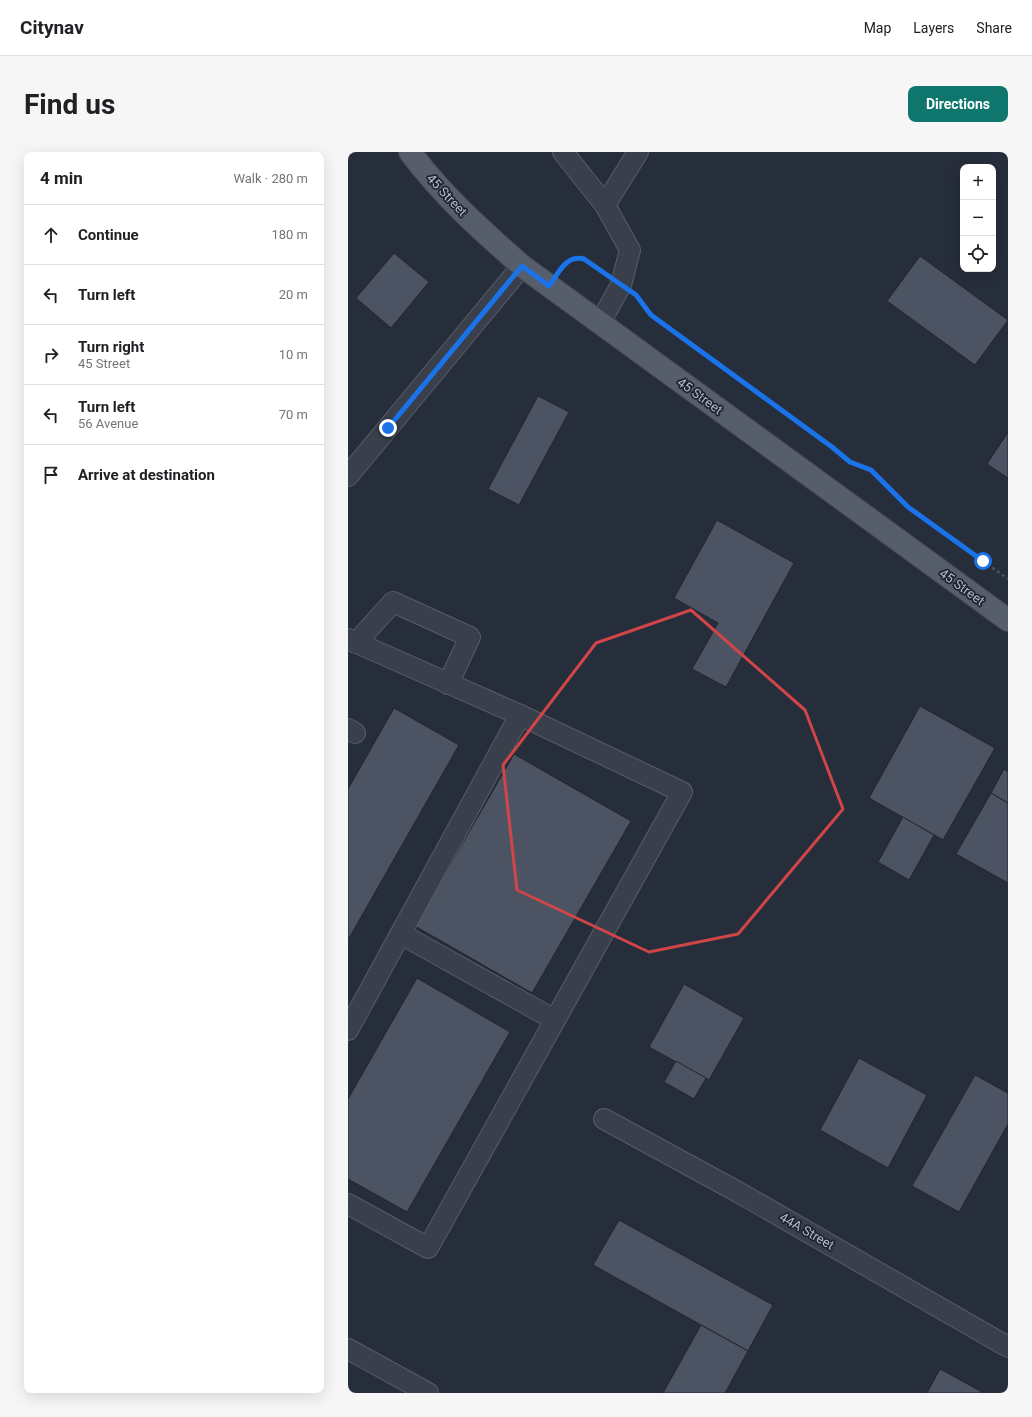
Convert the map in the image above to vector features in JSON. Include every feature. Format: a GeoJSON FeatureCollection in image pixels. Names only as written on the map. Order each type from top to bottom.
{"type":"FeatureCollection","features":[{"type":"Feature","properties":{"kind":"main road","name":"45 Street"},"geometry":{"type":"LineString","coordinates":[[410,152],[467,218],[522,266],[1008,620]]}},
{"type":"Feature","properties":{"kind":"street"},"geometry":{"type":"LineString","coordinates":[[563,152],[605,205],[630,250],[621,284],[600,323]]}},
{"type":"Feature","properties":{"kind":"street"},"geometry":{"type":"LineString","coordinates":[[605,205],[638,152]]}},
{"type":"Feature","properties":{"kind":"street"},"geometry":{"type":"LineString","coordinates":[[348,476],[522,266]]}},
{"type":"Feature","properties":{"kind":"street"},"geometry":{"type":"LineString","coordinates":[[348,1204],[428,1248],[682,792],[520,715],[448,684],[352,641],[393,602],[470,637],[448,684]]}},
{"type":"Feature","properties":{"kind":"street"},"geometry":{"type":"LineString","coordinates":[[348,1030],[520,715]]}},
{"type":"Feature","properties":{"kind":"street"},"geometry":{"type":"LineString","coordinates":[[401,934],[555,1020]]}},
{"type":"Feature","properties":{"kind":"street","name":"44A Street"},"geometry":{"type":"LineString","coordinates":[[604,1119],[738,1192],[1008,1346]]}},
{"type":"Feature","properties":{"kind":"street"},"geometry":{"type":"LineString","coordinates":[[348,1349],[428,1393]]}},
{"type":"Feature","properties":{"kind":"path"},"geometry":{"type":"LineString","coordinates":[[549,286],[567,262],[573,258],[584,259],[636,295],[651,315],[832,447],[845,459],[871,470],[908,507],[1008,579]]}},
{"type":"Feature","properties":{"kind":"highlighted area"},"geometry":{"type":"Polygon","coordinates":[[[691,610],[805,710],[843,809],[738,934],[649,952],[517,890],[503,765],[596,643],[691,610]]]}},
{"type":"Feature","properties":{"kind":"building"},"geometry":{"type":"Polygon","coordinates":[[[394,253],[429,282],[391,328],[356,298],[394,253]]]}},
{"type":"Feature","properties":{"kind":"building"},"geometry":{"type":"Polygon","coordinates":[[[920,256],[1008,320],[975,365],[887,301],[920,256]]]}},
{"type":"Feature","properties":{"kind":"building"},"geometry":{"type":"Polygon","coordinates":[[[538,396],[569,412],[519,505],[488,489],[538,396]]]}},
{"type":"Feature","properties":{"kind":"building"},"geometry":{"type":"Polygon","coordinates":[[[1008,432],[1008,478],[987,464],[1008,432]]]}},
{"type":"Feature","properties":{"kind":"building"},"geometry":{"type":"Polygon","coordinates":[[[717,520],[794,563],[726,687],[692,669],[718,623],[674,598],[717,520]]]}},
{"type":"Feature","properties":{"kind":"building"},"geometry":{"type":"Polygon","coordinates":[[[920,706],[995,748],[943,840],[869,798],[920,706]]]}},
{"type":"Feature","properties":{"kind":"building"},"geometry":{"type":"Polygon","coordinates":[[[394,708],[459,745],[348,940],[348,789],[394,708]]]}},
{"type":"Feature","properties":{"kind":"building"},"geometry":{"type":"Polygon","coordinates":[[[514,754],[631,821],[532,993],[415,926],[514,754]]]}},
{"type":"Feature","properties":{"kind":"building"},"geometry":{"type":"Polygon","coordinates":[[[1004,769],[1008,772],[1008,803],[991,793],[1004,769]]]}},
{"type":"Feature","properties":{"kind":"building"},"geometry":{"type":"Polygon","coordinates":[[[991,793],[1008,803],[1008,883],[956,854],[991,793]]]}},
{"type":"Feature","properties":{"kind":"building"},"geometry":{"type":"Polygon","coordinates":[[[903,817],[934,835],[909,880],[878,862],[903,817]]]}},
{"type":"Feature","properties":{"kind":"building"},"geometry":{"type":"Polygon","coordinates":[[[417,978],[510,1032],[407,1212],[348,1179],[348,1099],[417,978]]]}},
{"type":"Feature","properties":{"kind":"building"},"geometry":{"type":"Polygon","coordinates":[[[684,984],[744,1018],[709,1080],[649,1047],[684,984]]]}},
{"type":"Feature","properties":{"kind":"building"},"geometry":{"type":"Polygon","coordinates":[[[859,1058],[927,1095],[888,1168],[820,1130],[859,1058]]]}},
{"type":"Feature","properties":{"kind":"building"},"geometry":{"type":"Polygon","coordinates":[[[676,1061],[706,1078],[694,1099],[664,1082],[676,1061]]]}},
{"type":"Feature","properties":{"kind":"building"},"geometry":{"type":"Polygon","coordinates":[[[975,1075],[1008,1093],[1008,1124],[959,1212],[912,1186],[975,1075]]]}},
{"type":"Feature","properties":{"kind":"building"},"geometry":{"type":"Polygon","coordinates":[[[619,1220],[773,1305],[748,1351],[593,1265],[619,1220]]]}},
{"type":"Feature","properties":{"kind":"building"},"geometry":{"type":"Polygon","coordinates":[[[701,1325],[748,1351],[725,1393],[663,1393],[701,1325]]]}},
{"type":"Feature","properties":{"kind":"building"},"geometry":{"type":"Polygon","coordinates":[[[940,1369],[984,1393],[927,1393],[940,1369]]]}},
{"type":"Feature","properties":{"kind":"route"},"geometry":{"type":"LineString","coordinates":[[388,428],[522,266],[549,286],[567,262],[578,257],[584,259],[636,295],[651,315],[832,447],[845,459],[856,465],[864,466],[871,470],[908,507],[983,561]]}}]}
